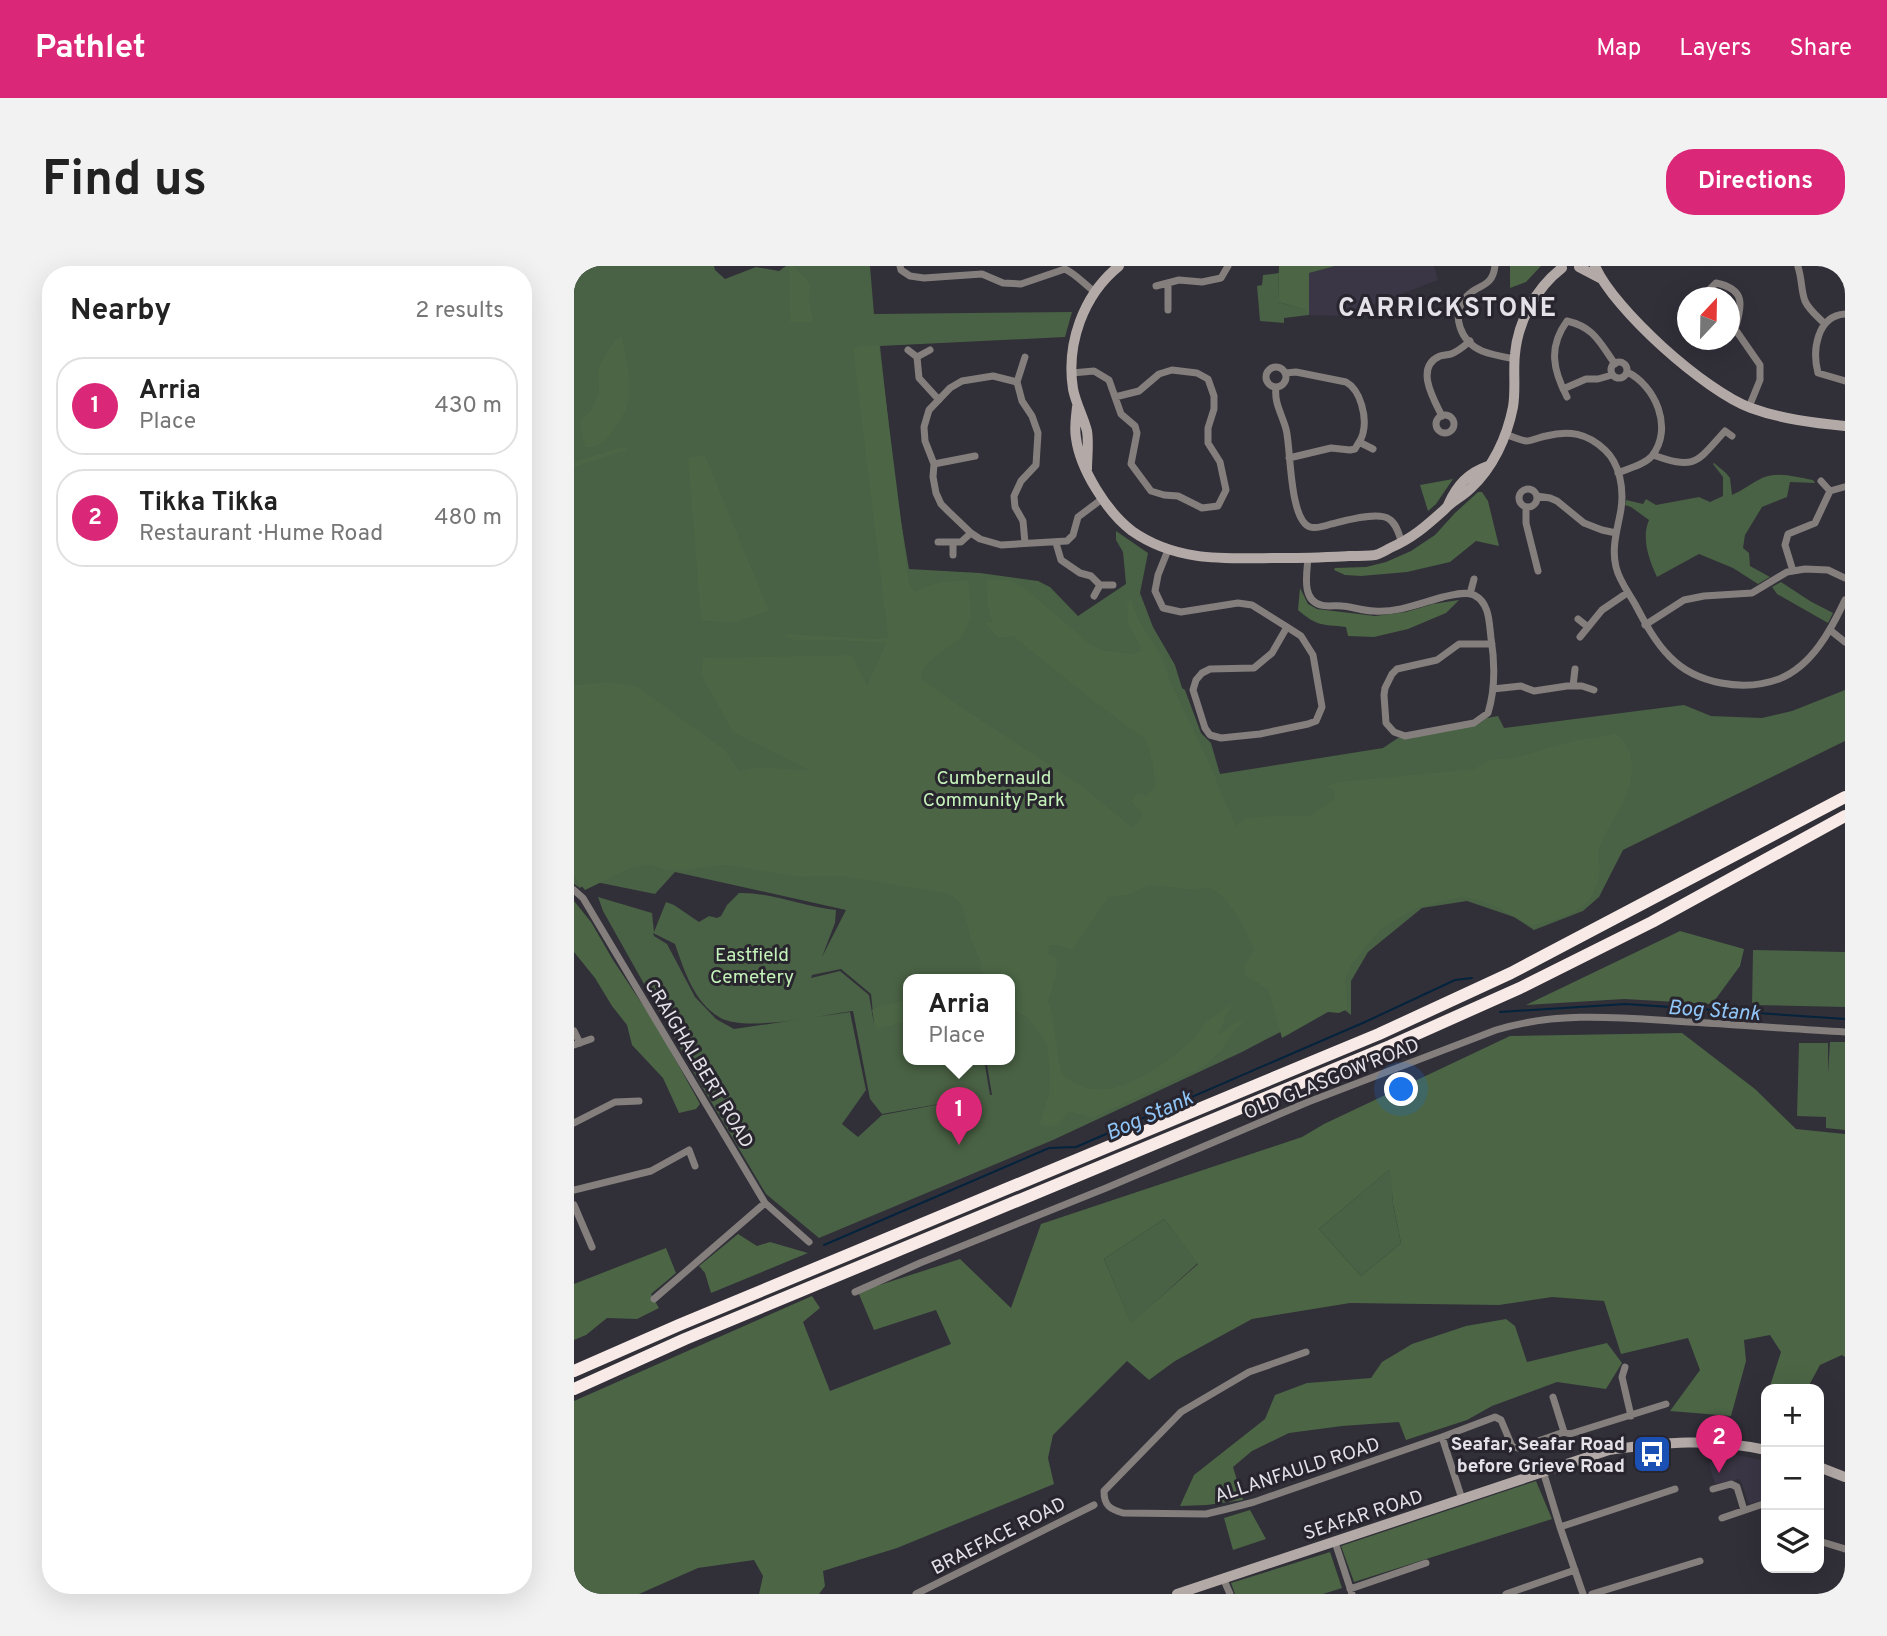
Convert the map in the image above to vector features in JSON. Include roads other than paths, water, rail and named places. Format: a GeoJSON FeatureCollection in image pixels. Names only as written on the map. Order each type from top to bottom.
{"type":"FeatureCollection","features":[{"type":"Feature","properties":{"kind":"highway"},"geometry":{"type":"LineString","coordinates":[[574,1371],[1391,1028],[1511,973],[1845,797]]}},
{"type":"Feature","properties":{"kind":"highway"},"geometry":{"type":"LineString","coordinates":[[574,1389],[685,1339],[1402,1041],[1520,988],[1652,922],[1845,816]]}},
{"type":"Feature","properties":{"kind":"street"},"geometry":{"type":"LineString","coordinates":[[900,266],[901,270],[910,276],[924,278],[969,270],[1003,283],[1021,284],[1069,268],[1095,292]]}},
{"type":"Feature","properties":{"kind":"street"},"geometry":{"type":"LineString","coordinates":[[1119,266],[1095,292],[1078,327],[1072,353],[1077,407],[1074,423],[1079,453],[1102,499],[1126,526],[1167,550],[1212,558],[1376,555],[1410,539],[1472,487],[1500,448],[1513,404],[1517,343],[1530,307],[1549,279],[1560,267],[1569,270],[1579,267],[1600,278]]}},
{"type":"Feature","properties":{"kind":"street"},"geometry":{"type":"LineString","coordinates":[[1156,285],[1221,278],[1228,266]]}},
{"type":"Feature","properties":{"kind":"street"},"geometry":{"type":"LineString","coordinates":[[1495,266],[1489,282],[1468,295],[1461,305],[1458,323],[1460,329],[1481,351],[1515,359]]}},
{"type":"Feature","properties":{"kind":"street"},"geometry":{"type":"LineString","coordinates":[[1549,266],[1549,279]]}},
{"type":"Feature","properties":{"kind":"street"},"geometry":{"type":"LineString","coordinates":[[1595,266],[1600,278],[1647,332],[1711,385],[1749,407],[1816,423],[1845,426]]}},
{"type":"Feature","properties":{"kind":"street"},"geometry":{"type":"LineString","coordinates":[[1798,267],[1806,302],[1825,324]]}},
{"type":"Feature","properties":{"kind":"street"},"geometry":{"type":"LineString","coordinates":[[1168,283],[1168,310]]}},
{"type":"Feature","properties":{"kind":"street"},"geometry":{"type":"LineString","coordinates":[[1712,287],[1716,283],[1730,287]]}},
{"type":"Feature","properties":{"kind":"street"},"geometry":{"type":"LineString","coordinates":[[1845,314],[1829,319],[1820,330],[1815,363],[1818,373],[1845,381]]}},
{"type":"Feature","properties":{"kind":"street"},"geometry":{"type":"LineString","coordinates":[[1567,321],[1580,324],[1595,335],[1615,364],[1623,363],[1626,366],[1625,376],[1620,378],[1612,374],[1598,379],[1587,379],[1565,393],[1554,368],[1556,344],[1567,321]]}},
{"type":"Feature","properties":{"kind":"street"},"geometry":{"type":"LineString","coordinates":[[1740,340],[1759,365],[1760,380],[1749,407]]}},
{"type":"Feature","properties":{"kind":"street"},"geometry":{"type":"LineString","coordinates":[[1442,416],[1428,384],[1429,367],[1439,356],[1455,352],[1470,341]]}},
{"type":"Feature","properties":{"kind":"street"},"geometry":{"type":"LineString","coordinates":[[917,356],[930,350]]}},
{"type":"Feature","properties":{"kind":"street"},"geometry":{"type":"LineString","coordinates":[[908,351],[917,356]]}},
{"type":"Feature","properties":{"kind":"street"},"geometry":{"type":"LineString","coordinates":[[917,356],[919,378],[939,400]]}},
{"type":"Feature","properties":{"kind":"street"},"geometry":{"type":"LineString","coordinates":[[1025,357],[1017,382],[1022,401],[1036,424],[1038,433],[1037,465],[1021,481],[1014,496],[1023,521],[1025,543]]}},
{"type":"Feature","properties":{"kind":"street"},"geometry":{"type":"LineString","coordinates":[[1612,374],[1615,364]]}},
{"type":"Feature","properties":{"kind":"street"},"geometry":{"type":"LineString","coordinates":[[1276,388],[1267,383],[1266,373],[1271,368],[1278,367],[1285,373],[1304,373],[1346,382],[1352,385],[1364,415],[1362,437],[1355,449],[1331,448],[1289,458]]}},
{"type":"Feature","properties":{"kind":"street"},"geometry":{"type":"LineString","coordinates":[[1072,373],[1094,371],[1109,380],[1115,397],[1121,414],[1135,426],[1137,433],[1131,464],[1151,491],[1178,496],[1202,508],[1218,506],[1226,490],[1220,462],[1208,443],[1208,428],[1214,409],[1214,396],[1208,379],[1197,373],[1172,370],[1159,374],[1139,390],[1115,397]]}},
{"type":"Feature","properties":{"kind":"street"},"geometry":{"type":"LineString","coordinates":[[1618,473],[1644,462],[1653,455],[1661,431],[1656,401],[1636,376],[1627,372]]}},
{"type":"Feature","properties":{"kind":"street"},"geometry":{"type":"LineString","coordinates":[[1276,388],[1284,383],[1285,373]]}},
{"type":"Feature","properties":{"kind":"street"},"geometry":{"type":"LineString","coordinates":[[1017,382],[993,376],[962,381],[950,388],[929,410],[924,427],[925,441],[934,464],[933,477],[941,504],[971,533],[980,539],[1001,545],[1067,541],[1073,535],[1078,517],[1102,499]]}},
{"type":"Feature","properties":{"kind":"street"},"geometry":{"type":"LineString","coordinates":[[1276,388],[1279,413],[1287,429],[1299,515],[1305,524],[1320,527],[1379,516],[1389,518],[1396,526],[1402,543]]}},
{"type":"Feature","properties":{"kind":"street"},"geometry":{"type":"LineString","coordinates":[[1506,435],[1528,441],[1568,432],[1576,433],[1605,450],[1614,462],[1621,481],[1615,564],[1645,625],[1668,655],[1682,667],[1712,680],[1735,685],[1766,683],[1789,675],[1808,659],[1830,630],[1845,600]]}},
{"type":"Feature","properties":{"kind":"street"},"geometry":{"type":"LineString","coordinates":[[1653,455],[1683,464],[1695,460],[1707,451],[1725,432],[1732,436]]}},
{"type":"Feature","properties":{"kind":"street"},"geometry":{"type":"LineString","coordinates":[[1359,442],[1373,449]]}},
{"type":"Feature","properties":{"kind":"street"},"geometry":{"type":"LineString","coordinates":[[1707,451],[1715,459]]}},
{"type":"Feature","properties":{"kind":"street"},"geometry":{"type":"LineString","coordinates":[[934,464],[975,456]]}},
{"type":"Feature","properties":{"kind":"street"},"geometry":{"type":"LineString","coordinates":[[1821,481],[1830,491]]}},
{"type":"Feature","properties":{"kind":"street"},"geometry":{"type":"LineString","coordinates":[[1793,571],[1785,545],[1788,534],[1801,531],[1815,523],[1830,491],[1844,487]]}},
{"type":"Feature","properties":{"kind":"street"},"geometry":{"type":"LineString","coordinates":[[1537,496],[1534,505],[1526,506],[1520,500],[1522,492],[1531,490],[1537,496],[1562,504],[1584,523],[1616,533]]}},
{"type":"Feature","properties":{"kind":"street"},"geometry":{"type":"LineString","coordinates":[[1526,506],[1528,533],[1538,571]]}},
{"type":"Feature","properties":{"kind":"street"},"geometry":{"type":"LineString","coordinates":[[938,542],[961,542],[971,533]]}},
{"type":"Feature","properties":{"kind":"street"},"geometry":{"type":"LineString","coordinates":[[953,543],[953,555]]}},
{"type":"Feature","properties":{"kind":"street"},"geometry":{"type":"LineString","coordinates":[[1056,543],[1060,560],[1080,573],[1091,576],[1100,584],[1113,584]]}},
{"type":"Feature","properties":{"kind":"street"},"geometry":{"type":"LineString","coordinates":[[1167,550],[1155,591],[1163,608],[1181,612],[1238,603],[1252,605],[1287,627],[1301,636],[1313,655],[1322,707],[1316,720],[1260,734],[1221,738],[1210,735],[1194,698],[1196,680],[1210,669],[1254,668],[1272,653],[1287,627]]}},
{"type":"Feature","properties":{"kind":"street"},"geometry":{"type":"LineString","coordinates":[[1308,558],[1306,586],[1312,600],[1320,605],[1375,612],[1389,611],[1466,593],[1480,599],[1487,609],[1492,644],[1493,689],[1488,713],[1474,723],[1405,736],[1394,732],[1387,723],[1384,695],[1392,674],[1398,669],[1437,660],[1459,644],[1492,644]]}},
{"type":"Feature","properties":{"kind":"street"},"geometry":{"type":"LineString","coordinates":[[1645,625],[1684,600],[1752,593],[1787,572],[1805,569],[1828,570],[1845,578]]}},
{"type":"Feature","properties":{"kind":"street"},"geometry":{"type":"LineString","coordinates":[[1470,594],[1474,579]]}},
{"type":"Feature","properties":{"kind":"street"},"geometry":{"type":"LineString","coordinates":[[1094,596],[1100,584]]}},
{"type":"Feature","properties":{"kind":"street"},"geometry":{"type":"LineString","coordinates":[[1580,637],[1602,610],[1628,593]]}},
{"type":"Feature","properties":{"kind":"street"},"geometry":{"type":"LineString","coordinates":[[1578,619],[1588,627]]}},
{"type":"Feature","properties":{"kind":"street"},"geometry":{"type":"LineString","coordinates":[[1830,630],[1845,642]]}},
{"type":"Feature","properties":{"kind":"street"},"geometry":{"type":"LineString","coordinates":[[1573,686],[1575,669]]}},
{"type":"Feature","properties":{"kind":"street"},"geometry":{"type":"LineString","coordinates":[[1493,689],[1521,686],[1534,691],[1582,686],[1594,690]]}},
{"type":"Feature","properties":{"kind":"street","name":"CRAIGHALBERT ROAD"},"geometry":{"type":"LineString","coordinates":[[574,890],[583,898],[765,1203],[809,1242]]}},
{"type":"Feature","properties":{"kind":"street","name":"OLD GLASGOW ROAD"},"geometry":{"type":"LineString","coordinates":[[855,1292],[1308,1102],[1518,1023],[1542,1019],[1594,1018],[1845,1032]]}},
{"type":"Feature","properties":{"kind":"street"},"geometry":{"type":"LineString","coordinates":[[574,1031],[577,1044],[591,1039]]}},
{"type":"Feature","properties":{"kind":"street"},"geometry":{"type":"LineString","coordinates":[[574,1123],[615,1102],[639,1101]]}},
{"type":"Feature","properties":{"kind":"street"},"geometry":{"type":"LineString","coordinates":[[574,1190],[650,1171],[689,1150],[695,1166]]}},
{"type":"Feature","properties":{"kind":"street"},"geometry":{"type":"LineString","coordinates":[[654,1299],[765,1203]]}},
{"type":"Feature","properties":{"kind":"street"},"geometry":{"type":"LineString","coordinates":[[574,1205],[592,1247]]}},
{"type":"Feature","properties":{"kind":"street","name":"ALLANFAULD ROAD"},"geometry":{"type":"LineString","coordinates":[[1306,1352],[1249,1372],[1181,1412],[1104,1491],[1104,1500],[1111,1509],[1124,1513],[1206,1514],[1255,1502],[1442,1437]]}},
{"type":"Feature","properties":{"kind":"street"},"geometry":{"type":"LineString","coordinates":[[1625,1367],[1622,1377],[1631,1416]]}},
{"type":"Feature","properties":{"kind":"street"},"geometry":{"type":"LineString","coordinates":[[1553,1397],[1564,1432]]}},
{"type":"Feature","properties":{"kind":"street"},"geometry":{"type":"LineString","coordinates":[[1462,1499],[1442,1437],[1495,1417],[1501,1420],[1511,1446],[1518,1448],[1564,1432],[1570,1434],[1666,1404]]}},
{"type":"Feature","properties":{"kind":"street","name":"SEAFAR ROAD"},"geometry":{"type":"LineString","coordinates":[[1177,1594],[1609,1450],[1652,1443],[1702,1441],[1761,1449]]}},
{"type":"Feature","properties":{"kind":"street"},"geometry":{"type":"LineString","coordinates":[[1543,1471],[1583,1594]]}},
{"type":"Feature","properties":{"kind":"street"},"geometry":{"type":"LineString","coordinates":[[1824,1471],[1845,1477]]}},
{"type":"Feature","properties":{"kind":"street"},"geometry":{"type":"LineString","coordinates":[[1713,1489],[1731,1484],[1737,1487],[1744,1510]]}},
{"type":"Feature","properties":{"kind":"street"},"geometry":{"type":"LineString","coordinates":[[1560,1527],[1675,1489]]}},
{"type":"Feature","properties":{"kind":"street","name":"BRAEFACE ROAD"},"geometry":{"type":"LineString","coordinates":[[916,1594],[1094,1505]]}},
{"type":"Feature","properties":{"kind":"street"},"geometry":{"type":"LineString","coordinates":[[1722,1518],[1761,1505]]}},
{"type":"Feature","properties":{"kind":"street"},"geometry":{"type":"LineString","coordinates":[[1335,1542],[1351,1592],[1426,1563]]}},
{"type":"Feature","properties":{"kind":"street"},"geometry":{"type":"LineString","coordinates":[[1824,1543],[1845,1549]]}},
{"type":"Feature","properties":{"kind":"street"},"geometry":{"type":"LineString","coordinates":[[1592,1594],[1700,1561]]}},
{"type":"Feature","properties":{"kind":"street"},"geometry":{"type":"LineString","coordinates":[[1506,1594],[1575,1570]]}},
{"type":"Feature","properties":{"kind":"street"},"geometry":{"type":"LineString","coordinates":[[1223,1578],[1230,1594]]}},
{"type":"Feature","properties":{"kind":"waterway","name":"Bog Stank"},"geometry":{"type":"LineString","coordinates":[[824,1245],[1049,1148],[1076,1147],[1365,1022],[1455,980],[1472,978]]}},
{"type":"Feature","properties":{"kind":"waterway","name":"Bog Stank"},"geometry":{"type":"LineString","coordinates":[[1500,1012],[1626,1004],[1845,1019]]}},
{"type":"Feature","properties":{"kind":"place","name":"Arria"},"geometry":{"type":"Point","coordinates":[959,1145]}},
{"type":"Feature","properties":{"kind":"place","name":"Seafar, Seafar Road before Grieve Road"},"geometry":{"type":"Point","coordinates":[1652,1454]}},
{"type":"Feature","properties":{"kind":"place","name":"Tikka Tikka"},"geometry":{"type":"Point","coordinates":[1719,1473]}},
{"type":"Feature","properties":{"kind":"district","name":"CARRICKSTONE"},"geometry":{"type":"Point","coordinates":[1448,307]}},
{"type":"Feature","properties":{"kind":"park label","name":"Cumbernauld Community Park"},"geometry":{"type":"Point","coordinates":[994,788]}},
{"type":"Feature","properties":{"kind":"park label","name":"Eastfield Cemetery"},"geometry":{"type":"Point","coordinates":[752,965]}}]}
